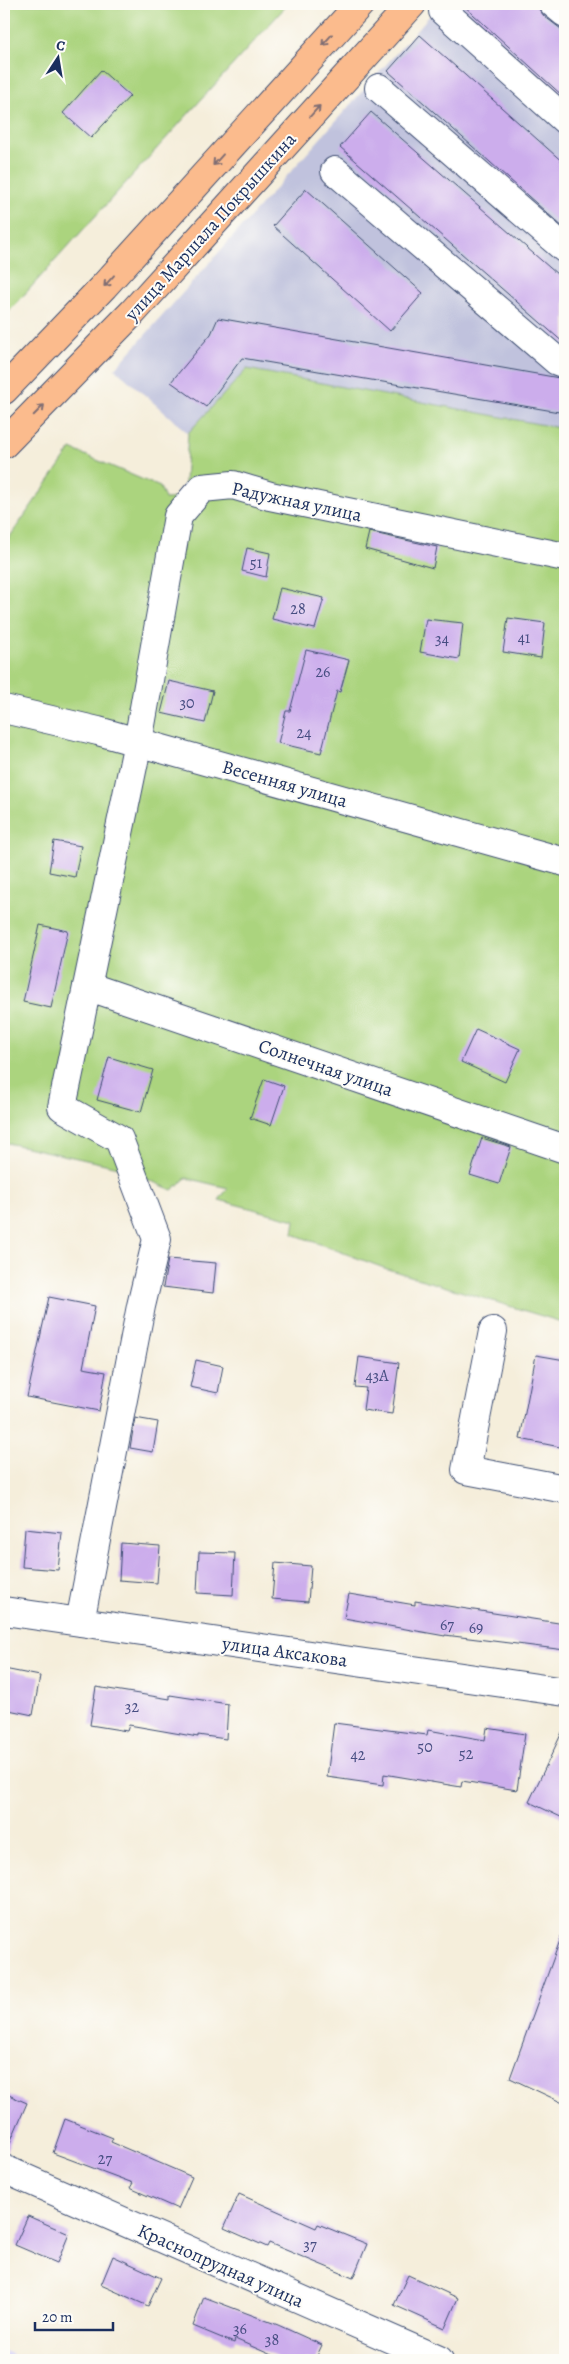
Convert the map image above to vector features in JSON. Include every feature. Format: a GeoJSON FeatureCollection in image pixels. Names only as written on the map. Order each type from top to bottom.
{"type":"FeatureCollection","features":[{"type":"Feature","properties":{"kind":"main road","name":"улица Маршала Покрышкина"},"geometry":{"type":"LineString","coordinates":[[4,390],[104,286],[360,4]]}},
{"type":"Feature","properties":{"kind":"main road","name":"улица Маршала Покрышкина"},"geometry":{"type":"LineString","coordinates":[[4,444],[133,312],[412,4]]}},
{"type":"Feature","properties":{"kind":"street"},"geometry":{"type":"LineString","coordinates":[[554,4],[565,13]]}},
{"type":"Feature","properties":{"kind":"street"},"geometry":{"type":"LineString","coordinates":[[443,11],[565,120]]}},
{"type":"Feature","properties":{"kind":"street"},"geometry":{"type":"LineString","coordinates":[[379,88],[565,249]]}},
{"type":"Feature","properties":{"kind":"street"},"geometry":{"type":"LineString","coordinates":[[335,171],[557,361],[565,364]]}},
{"type":"Feature","properties":{"kind":"street","name":"Радужная улица"},"geometry":{"type":"LineString","coordinates":[[80,1622],[140,1306],[157,1239],[119,1139],[62,1107],[138,742],[178,516],[202,488],[233,485],[270,496],[565,557]]}},
{"type":"Feature","properties":{"kind":"street","name":"Весенняя улица"},"geometry":{"type":"LineString","coordinates":[[4,709],[138,742],[565,862]]}},
{"type":"Feature","properties":{"kind":"street","name":"Солнечная улица"},"geometry":{"type":"LineString","coordinates":[[88,986],[565,1149]]}},
{"type":"Feature","properties":{"kind":"street"},"geometry":{"type":"LineString","coordinates":[[493,1331],[466,1470],[565,1489]]}},
{"type":"Feature","properties":{"kind":"street","name":"улица Аксакова"},"geometry":{"type":"LineString","coordinates":[[4,1611],[565,1692]]}},
{"type":"Feature","properties":{"kind":"street","name":"Краснопрудная улица"},"geometry":{"type":"LineString","coordinates":[[4,2169],[439,2360]]}},
{"type":"Feature","properties":{"kind":"shaded area"},"geometry":{"type":"Polygon","coordinates":[[[440,4],[565,4],[565,429],[247,369],[188,433],[115,369],[440,4]]]}},
{"type":"Feature","properties":{"kind":"shaded area"},"geometry":{"type":"Polygon","coordinates":[[[4,2351],[26,2360],[4,2360],[4,2351]]]}},
{"type":"Feature","properties":{"kind":"green space"},"geometry":{"type":"Polygon","coordinates":[[[4,4],[288,4],[4,317],[4,4]]]}},
{"type":"Feature","properties":{"kind":"green space"},"geometry":{"type":"Polygon","coordinates":[[[247,369],[565,429],[565,1323],[384,1268],[293,1234],[295,1220],[219,1200],[228,1188],[186,1178],[172,1190],[119,1167],[7,1143],[4,1137],[4,545],[71,449],[160,487],[165,499],[184,498],[188,433],[247,369]]]}},
{"type":"Feature","properties":{"kind":"building"},"geometry":{"type":"Polygon","coordinates":[[[462,4],[535,4],[544,16],[565,32],[565,98],[462,4]]]}},
{"type":"Feature","properties":{"kind":"building"},"geometry":{"type":"Polygon","coordinates":[[[420,35],[565,164],[565,229],[388,71],[420,35]]]}},
{"type":"Feature","properties":{"kind":"building"},"geometry":{"type":"Polygon","coordinates":[[[101,70],[130,96],[91,138],[63,113],[101,70]]]}},
{"type":"Feature","properties":{"kind":"building"},"geometry":{"type":"Polygon","coordinates":[[[371,112],[565,281],[565,344],[340,147],[371,112]]]}},
{"type":"Feature","properties":{"kind":"building"},"geometry":{"type":"Polygon","coordinates":[[[306,189],[423,293],[390,331],[273,226],[306,189]]]}},
{"type":"Feature","properties":{"kind":"building"},"geometry":{"type":"Polygon","coordinates":[[[218,318],[565,379],[565,413],[242,358],[206,407],[171,382],[211,334],[218,318]]]}},
{"type":"Feature","properties":{"kind":"building"},"geometry":{"type":"Polygon","coordinates":[[[369,532],[437,547],[433,568],[365,549],[369,532]]]}},
{"type":"Feature","properties":{"kind":"building"},"geometry":{"type":"Polygon","coordinates":[[[247,548],[270,553],[266,577],[242,571],[247,548]]]}},
{"type":"Feature","properties":{"kind":"building"},"geometry":{"type":"Polygon","coordinates":[[[280,588],[324,598],[315,629],[272,619],[280,588]]]}},
{"type":"Feature","properties":{"kind":"building"},"geometry":{"type":"Polygon","coordinates":[[[508,618],[545,623],[541,658],[503,652],[508,618]]]}},
{"type":"Feature","properties":{"kind":"building"},"geometry":{"type":"Polygon","coordinates":[[[426,619],[463,623],[459,659],[420,652],[426,619]]]}},
{"type":"Feature","properties":{"kind":"building"},"geometry":{"type":"Polygon","coordinates":[[[306,650],[349,660],[340,692],[337,691],[321,753],[278,743],[286,711],[290,711],[306,650]]]}},
{"type":"Feature","properties":{"kind":"building"},"geometry":{"type":"Polygon","coordinates":[[[169,681],[213,691],[205,723],[161,713],[169,681]]]}},
{"type":"Feature","properties":{"kind":"building"},"geometry":{"type":"Polygon","coordinates":[[[54,841],[81,846],[75,877],[49,872],[54,841]]]}},
{"type":"Feature","properties":{"kind":"building"},"geometry":{"type":"Polygon","coordinates":[[[40,925],[68,931],[51,1008],[23,1002],[40,925]]]}},
{"type":"Feature","properties":{"kind":"building"},"geometry":{"type":"Polygon","coordinates":[[[476,1029],[520,1049],[505,1082],[461,1062],[476,1029]]]}},
{"type":"Feature","properties":{"kind":"building"},"geometry":{"type":"Polygon","coordinates":[[[109,1057],[153,1070],[141,1112],[97,1100],[109,1057]]]}},
{"type":"Feature","properties":{"kind":"building"},"geometry":{"type":"Polygon","coordinates":[[[264,1079],[284,1086],[271,1125],[250,1118],[264,1079]]]}},
{"type":"Feature","properties":{"kind":"building"},"geometry":{"type":"Polygon","coordinates":[[[482,1138],[511,1147],[499,1184],[470,1175],[482,1138]]]}},
{"type":"Feature","properties":{"kind":"building"},"geometry":{"type":"Polygon","coordinates":[[[168,1259],[216,1263],[213,1293],[163,1287],[168,1259]]]}},
{"type":"Feature","properties":{"kind":"building"},"geometry":{"type":"Polygon","coordinates":[[[49,1297],[95,1306],[83,1368],[106,1372],[99,1411],[27,1397],[49,1297]]]}},
{"type":"Feature","properties":{"kind":"building"},"geometry":{"type":"Polygon","coordinates":[[[536,1355],[565,1360],[565,1448],[520,1439],[536,1355]]]}},
{"type":"Feature","properties":{"kind":"building"},"geometry":{"type":"Polygon","coordinates":[[[359,1357],[399,1363],[392,1414],[363,1410],[366,1388],[355,1387],[359,1357]]]}},
{"type":"Feature","properties":{"kind":"building"},"geometry":{"type":"Polygon","coordinates":[[[196,1360],[223,1366],[218,1393],[190,1387],[196,1360]]]}},
{"type":"Feature","properties":{"kind":"building"},"geometry":{"type":"Polygon","coordinates":[[[135,1418],[158,1422],[153,1452],[130,1448],[135,1418]]]}},
{"type":"Feature","properties":{"kind":"building"},"geometry":{"type":"Polygon","coordinates":[[[25,1529],[62,1533],[58,1570],[22,1567],[25,1529]]]}},
{"type":"Feature","properties":{"kind":"building"},"geometry":{"type":"Polygon","coordinates":[[[121,1543],[160,1546],[157,1583],[119,1580],[121,1543]]]}},
{"type":"Feature","properties":{"kind":"building"},"geometry":{"type":"Polygon","coordinates":[[[199,1552],[235,1553],[233,1595],[197,1593],[199,1552]]]}},
{"type":"Feature","properties":{"kind":"building"},"geometry":{"type":"Polygon","coordinates":[[[275,1563],[311,1566],[308,1602],[272,1599],[275,1563]]]}},
{"type":"Feature","properties":{"kind":"building"},"geometry":{"type":"Polygon","coordinates":[[[349,1594],[415,1605],[415,1601],[565,1624],[565,1650],[445,1636],[344,1618],[349,1594]]]}},
{"type":"Feature","properties":{"kind":"building"},"geometry":{"type":"Polygon","coordinates":[[[4,1669],[40,1676],[33,1715],[4,1709],[4,1669]]]}},
{"type":"Feature","properties":{"kind":"building"},"geometry":{"type":"Polygon","coordinates":[[[96,1687],[170,1699],[170,1695],[228,1704],[226,1739],[198,1735],[198,1737],[129,1725],[127,1731],[90,1725],[96,1687]]]}},
{"type":"Feature","properties":{"kind":"building"},"geometry":{"type":"Polygon","coordinates":[[[334,1723],[427,1735],[428,1730],[485,1740],[487,1728],[525,1734],[517,1790],[462,1781],[461,1787],[384,1774],[383,1785],[327,1777],[334,1723]]]}},
{"type":"Feature","properties":{"kind":"building"},"geometry":{"type":"Polygon","coordinates":[[[565,1726],[565,1819],[529,1802],[565,1726]]]}},
{"type":"Feature","properties":{"kind":"building"},"geometry":{"type":"Polygon","coordinates":[[[563,1932],[565,1932],[565,2104],[510,2078],[563,1932]]]}},
{"type":"Feature","properties":{"kind":"building"},"geometry":{"type":"Polygon","coordinates":[[[4,2093],[27,2103],[5,2154],[4,2154],[4,2093]]]}},
{"type":"Feature","properties":{"kind":"building"},"geometry":{"type":"Polygon","coordinates":[[[65,2119],[113,2138],[111,2142],[192,2177],[178,2209],[130,2188],[133,2183],[53,2153],[65,2119]]]}},
{"type":"Feature","properties":{"kind":"building"},"geometry":{"type":"Polygon","coordinates":[[[239,2194],[316,2228],[318,2224],[367,2244],[353,2278],[269,2243],[267,2247],[224,2228],[239,2194]]]}},
{"type":"Feature","properties":{"kind":"building"},"geometry":{"type":"Polygon","coordinates":[[[28,2216],[69,2234],[57,2263],[15,2245],[28,2216]]]}},
{"type":"Feature","properties":{"kind":"building"},"geometry":{"type":"Polygon","coordinates":[[[113,2256],[161,2278],[148,2306],[101,2285],[113,2256]]]}},
{"type":"Feature","properties":{"kind":"building"},"geometry":{"type":"Polygon","coordinates":[[[408,2275],[458,2298],[445,2328],[394,2305],[408,2275]]]}},
{"type":"Feature","properties":{"kind":"building"},"geometry":{"type":"Polygon","coordinates":[[[204,2297],[278,2325],[322,2345],[315,2360],[283,2360],[235,2339],[234,2343],[193,2326],[204,2297]]]}}]}
